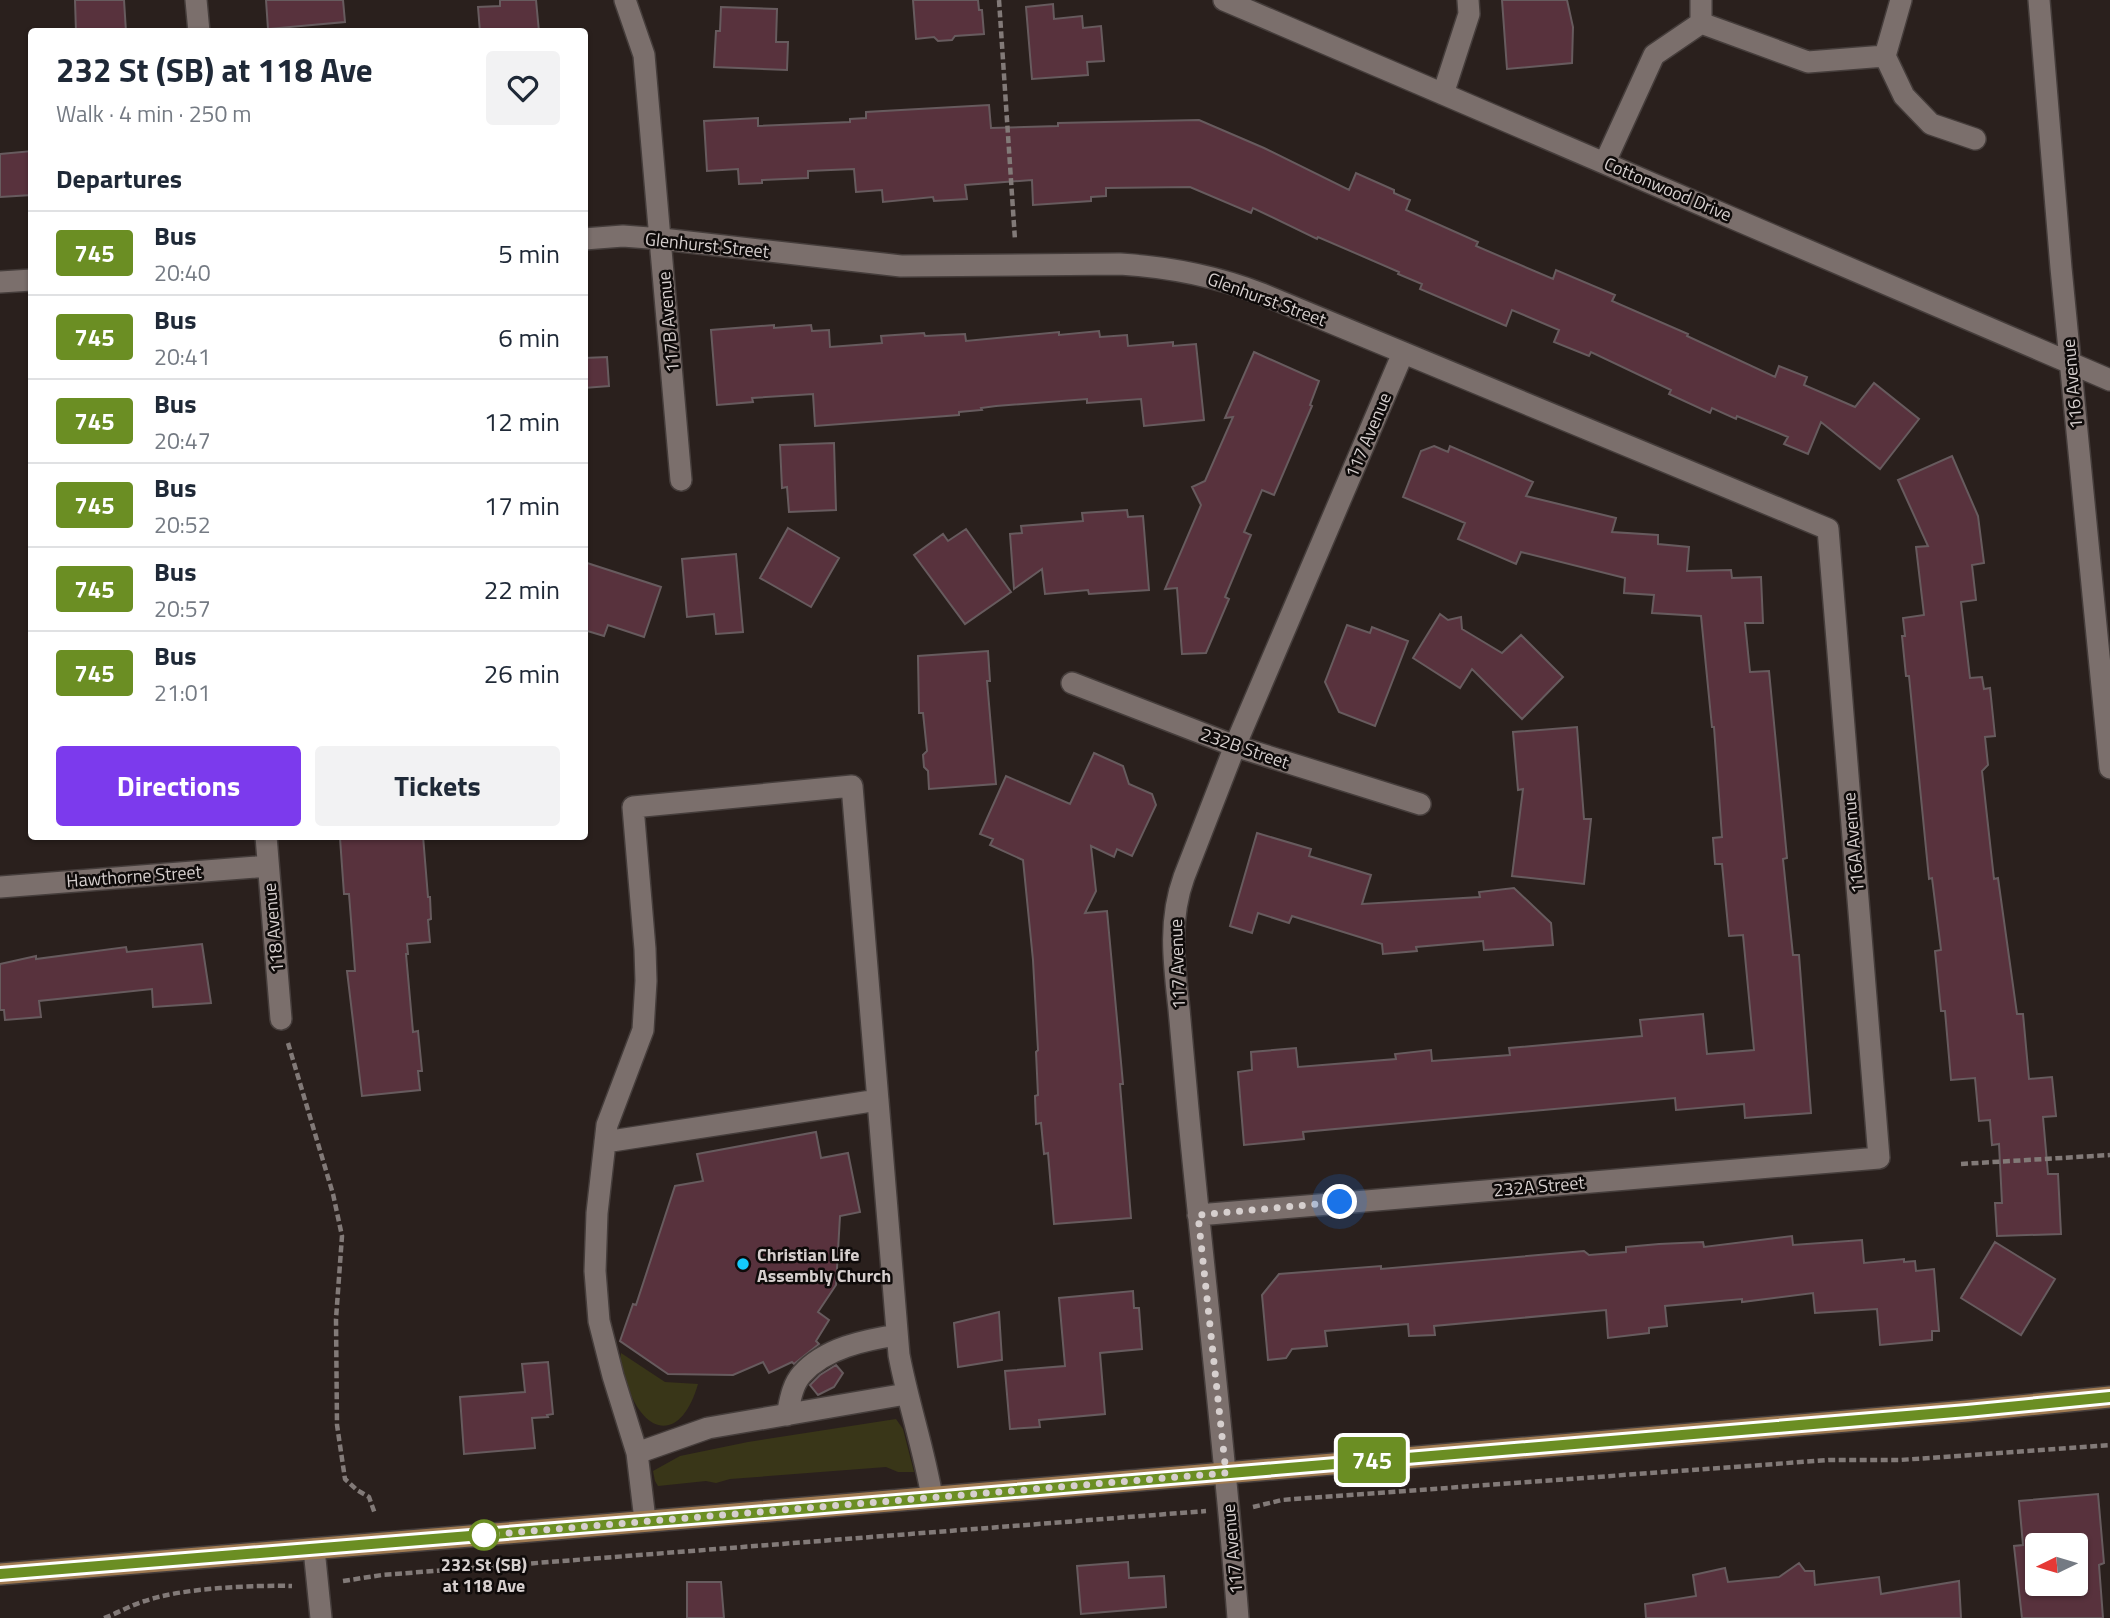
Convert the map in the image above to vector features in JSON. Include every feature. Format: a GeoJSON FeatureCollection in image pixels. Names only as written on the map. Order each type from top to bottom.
{"type":"FeatureCollection","features":[{"type":"Feature","properties":{"kind":"main road"},"geometry":{"type":"LineString","coordinates":[[0,1574],[1954,1412],[2110,1396]]}},
{"type":"Feature","properties":{"kind":"street"},"geometry":{"type":"LineString","coordinates":[[196,0],[199,28]]}},
{"type":"Feature","properties":{"kind":"street","name":"117B Avenue"},"geometry":{"type":"LineString","coordinates":[[625,0],[644,55],[681,480]]}},
{"type":"Feature","properties":{"kind":"street","name":"Cottonwood Drive"},"geometry":{"type":"LineString","coordinates":[[1224,0],[2110,380]]}},
{"type":"Feature","properties":{"kind":"street"},"geometry":{"type":"LineString","coordinates":[[1443,94],[1469,14],[1468,0]]}},
{"type":"Feature","properties":{"kind":"street"},"geometry":{"type":"LineString","coordinates":[[1701,0],[1702,23]]}},
{"type":"Feature","properties":{"kind":"street"},"geometry":{"type":"LineString","coordinates":[[1901,0],[1885,56],[1904,96],[1931,124],[1975,139]]}},
{"type":"Feature","properties":{"kind":"street","name":"116 Avenue"},"geometry":{"type":"LineString","coordinates":[[2039,0],[2070,363],[2110,768]]}},
{"type":"Feature","properties":{"kind":"street"},"geometry":{"type":"LineString","coordinates":[[1702,23],[1808,62],[1885,56]]}},
{"type":"Feature","properties":{"kind":"street"},"geometry":{"type":"LineString","coordinates":[[1605,162],[1654,55],[1702,23]]}},
{"type":"Feature","properties":{"kind":"street","name":"Glenhurst Street"},"geometry":{"type":"LineString","coordinates":[[588,239],[623,236],[662,239],[901,266],[1153,266],[1212,277],[1262,294],[1828,529]]}},
{"type":"Feature","properties":{"kind":"street"},"geometry":{"type":"LineString","coordinates":[[0,282],[28,280]]}},
{"type":"Feature","properties":{"kind":"street","name":"117 Avenue"},"geometry":{"type":"LineString","coordinates":[[1238,1618],[1175,967],[1174,919],[1177,896],[1235,746],[1403,352]]}},
{"type":"Feature","properties":{"kind":"street","name":"116A Avenue"},"geometry":{"type":"LineString","coordinates":[[1828,529],[1880,1158]]}},
{"type":"Feature","properties":{"kind":"street","name":"232B Street"},"geometry":{"type":"LineString","coordinates":[[1072,683],[1235,746],[1420,804]]}},
{"type":"Feature","properties":{"kind":"street"},"geometry":{"type":"LineString","coordinates":[[645,1520],[637,1453],[599,1321],[594,1272],[596,1225],[607,1125],[643,1030],[645,960],[633,807],[852,786],[897,1335],[906,1394],[932,1497]]}},
{"type":"Feature","properties":{"kind":"street","name":"118 Avenue"},"geometry":{"type":"LineString","coordinates":[[266,840],[281,1019]]}},
{"type":"Feature","properties":{"kind":"street","name":"Hawthorne Street"},"geometry":{"type":"LineString","coordinates":[[0,887],[268,866]]}},
{"type":"Feature","properties":{"kind":"street"},"geometry":{"type":"LineString","coordinates":[[605,1142],[878,1100]]}},
{"type":"Feature","properties":{"kind":"street","name":"232A Street"},"geometry":{"type":"LineString","coordinates":[[1198,1215],[1880,1158]]}},
{"type":"Feature","properties":{"kind":"street"},"geometry":{"type":"LineString","coordinates":[[787,1415],[791,1394],[802,1374],[831,1352],[869,1340],[897,1335]]}},
{"type":"Feature","properties":{"kind":"street"},"geometry":{"type":"LineString","coordinates":[[637,1453],[708,1428],[906,1394]]}},
{"type":"Feature","properties":{"kind":"street"},"geometry":{"type":"LineString","coordinates":[[314,1549],[321,1618]]}},
{"type":"Feature","properties":{"kind":"path"},"geometry":{"type":"LineString","coordinates":[[999,0],[1017,265]]}},
{"type":"Feature","properties":{"kind":"path"},"geometry":{"type":"LineString","coordinates":[[281,1019],[333,1194],[342,1236],[336,1319],[337,1425],[345,1479],[369,1497],[376,1514]]}},
{"type":"Feature","properties":{"kind":"path"},"geometry":{"type":"LineString","coordinates":[[1961,1164],[2110,1156]]}},
{"type":"Feature","properties":{"kind":"path"},"geometry":{"type":"LineString","coordinates":[[1263,1505],[1282,1500],[1801,1461],[1900,1460],[2110,1445]]}},
{"type":"Feature","properties":{"kind":"path"},"geometry":{"type":"LineString","coordinates":[[348,1581],[382,1575],[1205,1511]]}},
{"type":"Feature","properties":{"kind":"path"},"geometry":{"type":"LineString","coordinates":[[104,1618],[116,1616],[146,1600],[188,1592],[270,1585],[293,1586]]}},
{"type":"Feature","properties":{"kind":"shaded area"},"geometry":{"type":"Polygon","coordinates":[[[621,1353],[665,1382],[698,1384],[683,1415],[674,1423],[664,1426],[644,1416],[627,1385],[621,1365],[621,1353]]]}},
{"type":"Feature","properties":{"kind":"shaded area"},"geometry":{"type":"Polygon","coordinates":[[[896,1419],[903,1429],[914,1472],[898,1472],[886,1467],[730,1479],[716,1483],[706,1481],[658,1486],[655,1481],[653,1471],[680,1456],[748,1442],[896,1419]]]}},
{"type":"Feature","properties":{"kind":"building"},"geometry":{"type":"Polygon","coordinates":[[[75,0],[124,0],[126,28],[76,28],[75,0]]]}},
{"type":"Feature","properties":{"kind":"building"},"geometry":{"type":"Polygon","coordinates":[[[266,0],[343,0],[345,22],[268,28],[266,0]]]}},
{"type":"Feature","properties":{"kind":"building"},"geometry":{"type":"Polygon","coordinates":[[[500,0],[536,0],[539,28],[480,28],[478,7],[500,6],[500,0]]]}},
{"type":"Feature","properties":{"kind":"building"},"geometry":{"type":"Polygon","coordinates":[[[913,0],[978,0],[979,10],[982,10],[984,34],[955,36],[952,40],[938,41],[934,37],[916,39],[913,0]]]}},
{"type":"Feature","properties":{"kind":"building"},"geometry":{"type":"Polygon","coordinates":[[[1502,0],[1567,0],[1573,27],[1572,63],[1507,69],[1502,0]]]}},
{"type":"Feature","properties":{"kind":"building"},"geometry":{"type":"Polygon","coordinates":[[[1053,4],[1054,19],[1082,16],[1083,28],[1101,26],[1104,61],[1087,62],[1088,75],[1032,79],[1026,7],[1053,4]]]}},
{"type":"Feature","properties":{"kind":"building"},"geometry":{"type":"Polygon","coordinates":[[[721,7],[777,9],[776,42],[788,42],[787,70],[714,67],[716,31],[720,31],[721,7]]]}},
{"type":"Feature","properties":{"kind":"building"},"geometry":{"type":"Polygon","coordinates":[[[989,105],[991,128],[1058,126],[1058,123],[1199,120],[1264,148],[1349,190],[1356,173],[1410,200],[1406,210],[1478,242],[1476,246],[1553,279],[1556,270],[1615,295],[1612,301],[1688,334],[1687,336],[1775,377],[1779,366],[1807,377],[1804,385],[1855,407],[1874,383],[1919,419],[1880,469],[1821,422],[1808,454],[1784,444],[1788,437],[1712,408],[1710,413],[1669,394],[1671,390],[1591,352],[1589,356],[1554,342],[1559,330],[1512,310],[1506,326],[1420,289],[1422,284],[1398,274],[1399,272],[1318,237],[1317,239],[1253,208],[1251,213],[1190,187],[1106,188],[1106,196],[1091,197],[1091,201],[1033,205],[1032,180],[965,185],[967,199],[934,201],[933,197],[883,202],[882,190],[856,192],[854,169],[808,171],[808,178],[739,184],[738,169],[707,171],[704,121],[758,118],[758,126],[850,122],[850,119],[866,118],[866,112],[989,105]]]}},
{"type":"Feature","properties":{"kind":"building"},"geometry":{"type":"Polygon","coordinates":[[[28,151],[28,195],[0,197],[0,154],[28,151]]]}},
{"type":"Feature","properties":{"kind":"building"},"geometry":{"type":"Polygon","coordinates":[[[774,325],[774,328],[811,325],[812,331],[829,330],[830,347],[882,343],[881,336],[924,333],[925,336],[965,334],[966,341],[1099,331],[1100,337],[1127,335],[1128,346],[1173,342],[1173,346],[1196,344],[1204,420],[1144,426],[1141,399],[1087,403],[1087,399],[996,406],[959,412],[959,415],[815,426],[813,394],[752,398],[753,402],[717,405],[711,330],[774,325]]]}},
{"type":"Feature","properties":{"kind":"building"},"geometry":{"type":"Polygon","coordinates":[[[1254,352],[1319,381],[1310,405],[1312,406],[1274,495],[1262,490],[1244,532],[1251,535],[1225,597],[1229,599],[1206,653],[1182,654],[1177,588],[1165,589],[1201,505],[1192,487],[1205,481],[1233,417],[1225,418],[1254,352]]]}},
{"type":"Feature","properties":{"kind":"building"},"geometry":{"type":"Polygon","coordinates":[[[607,357],[609,386],[588,388],[588,358],[607,357]]]}},
{"type":"Feature","properties":{"kind":"building"},"geometry":{"type":"Polygon","coordinates":[[[834,443],[836,510],[789,512],[787,487],[782,488],[780,445],[834,443]]]}},
{"type":"Feature","properties":{"kind":"building"},"geometry":{"type":"Polygon","coordinates":[[[1434,446],[1448,452],[1450,446],[1533,482],[1526,496],[1616,518],[1612,532],[1658,535],[1658,544],[1689,547],[1687,571],[1731,570],[1732,578],[1761,577],[1763,623],[1745,623],[1750,672],[1769,671],[1787,858],[1783,859],[1793,955],[1799,955],[1811,1113],[1745,1118],[1744,1104],[1676,1110],[1675,1098],[1303,1132],[1304,1139],[1244,1145],[1238,1072],[1252,1070],[1251,1052],[1296,1048],[1298,1067],[1396,1059],[1395,1054],[1431,1050],[1432,1061],[1510,1055],[1509,1048],[1642,1036],[1640,1020],[1703,1014],[1707,1054],[1754,1050],[1743,935],[1729,936],[1722,864],[1715,864],[1713,838],[1722,837],[1714,727],[1701,616],[1652,613],[1654,595],[1624,593],[1625,578],[1521,552],[1516,564],[1458,539],[1465,523],[1403,497],[1421,451],[1434,446]]]}},
{"type":"Feature","properties":{"kind":"building"},"geometry":{"type":"Polygon","coordinates":[[[1952,456],[1978,516],[1984,563],[1972,565],[1976,600],[1961,602],[1970,678],[1982,677],[1984,689],[1990,688],[1995,736],[1985,737],[1988,765],[1982,771],[1994,879],[1998,878],[2017,1014],[2023,1014],[2029,1079],[2052,1077],[2056,1116],[2043,1117],[2048,1174],[2058,1174],[2061,1234],[1997,1236],[1995,1203],[2002,1203],[1999,1144],[1992,1145],[1990,1120],[1979,1121],[1975,1078],[1951,1080],[1945,1011],[1941,1011],[1935,951],[1941,950],[1932,878],[1929,879],[1909,676],[1906,676],[1902,636],[1905,636],[1903,618],[1924,615],[1916,547],[1928,546],[1898,480],[1952,456]]]}},
{"type":"Feature","properties":{"kind":"building"},"geometry":{"type":"Polygon","coordinates":[[[1127,510],[1128,517],[1143,516],[1149,590],[1089,594],[1088,590],[1045,594],[1042,569],[1014,589],[1010,534],[1022,533],[1021,526],[1083,521],[1082,513],[1127,510]]]}},
{"type":"Feature","properties":{"kind":"building"},"geometry":{"type":"Polygon","coordinates":[[[788,528],[839,558],[811,607],[760,578],[788,528]]]}},
{"type":"Feature","properties":{"kind":"building"},"geometry":{"type":"Polygon","coordinates":[[[966,529],[1011,592],[965,624],[914,555],[943,534],[948,541],[966,529]]]}},
{"type":"Feature","properties":{"kind":"building"},"geometry":{"type":"Polygon","coordinates":[[[736,554],[743,632],[716,634],[714,614],[687,617],[682,559],[736,554]]]}},
{"type":"Feature","properties":{"kind":"building"},"geometry":{"type":"Polygon","coordinates":[[[588,563],[661,587],[644,637],[608,625],[604,636],[588,631],[588,563]]]}},
{"type":"Feature","properties":{"kind":"building"},"geometry":{"type":"Polygon","coordinates":[[[1440,614],[1448,620],[1461,617],[1462,629],[1502,653],[1521,635],[1563,677],[1522,719],[1472,669],[1460,688],[1413,658],[1440,614]]]}},
{"type":"Feature","properties":{"kind":"building"},"geometry":{"type":"Polygon","coordinates":[[[1347,625],[1370,633],[1372,627],[1408,641],[1375,726],[1339,712],[1325,682],[1347,625]]]}},
{"type":"Feature","properties":{"kind":"building"},"geometry":{"type":"Polygon","coordinates":[[[988,651],[990,681],[987,681],[996,784],[929,789],[928,771],[924,767],[923,755],[927,751],[923,713],[919,713],[918,656],[988,651]]]}},
{"type":"Feature","properties":{"kind":"building"},"geometry":{"type":"Polygon","coordinates":[[[1577,727],[1584,819],[1591,819],[1584,884],[1512,876],[1523,789],[1518,790],[1513,732],[1577,727]]]}},
{"type":"Feature","properties":{"kind":"building"},"geometry":{"type":"Polygon","coordinates":[[[1094,753],[1123,766],[1129,784],[1152,794],[1156,805],[1132,856],[1117,849],[1114,857],[1091,846],[1096,891],[1085,913],[1107,911],[1123,1084],[1120,1084],[1131,1218],[1054,1224],[1048,1153],[1044,1154],[1041,1123],[1036,1124],[1038,1050],[1023,860],[990,845],[993,839],[980,834],[1006,776],[1070,804],[1094,753]]]}},
{"type":"Feature","properties":{"kind":"building"},"geometry":{"type":"Polygon","coordinates":[[[1257,833],[1311,849],[1309,856],[1371,875],[1362,904],[1480,897],[1479,892],[1514,888],[1551,923],[1553,945],[1484,950],[1483,941],[1416,947],[1417,951],[1383,954],[1382,944],[1292,916],[1289,923],[1258,913],[1252,933],[1230,926],[1257,833]]]}},
{"type":"Feature","properties":{"kind":"building"},"geometry":{"type":"Polygon","coordinates":[[[340,840],[423,840],[430,897],[430,942],[407,944],[406,954],[413,1032],[418,1031],[422,1071],[418,1071],[420,1090],[362,1096],[347,971],[355,971],[349,894],[344,894],[340,840]]]}},
{"type":"Feature","properties":{"kind":"building"},"geometry":{"type":"Polygon","coordinates":[[[202,944],[211,1003],[153,1007],[152,989],[39,1001],[41,1017],[5,1020],[4,1010],[0,1010],[0,964],[36,956],[36,959],[126,947],[127,952],[202,944]]]}},
{"type":"Feature","properties":{"kind":"building","name":"Christian Life Assembly Church"},"geometry":{"type":"Polygon","coordinates":[[[816,1132],[821,1158],[848,1153],[860,1212],[840,1216],[836,1285],[818,1312],[829,1320],[816,1341],[819,1344],[794,1364],[792,1362],[769,1373],[763,1362],[733,1375],[668,1374],[620,1341],[633,1304],[636,1305],[675,1186],[703,1181],[697,1154],[816,1132]]]}},
{"type":"Feature","properties":{"kind":"building"},"geometry":{"type":"Polygon","coordinates":[[[1792,1236],[1793,1245],[1862,1240],[1864,1263],[1904,1259],[1904,1262],[1915,1261],[1916,1271],[1934,1269],[1939,1331],[1932,1331],[1932,1340],[1880,1345],[1877,1309],[1815,1313],[1813,1293],[1742,1302],[1742,1299],[1665,1306],[1667,1326],[1649,1328],[1649,1333],[1608,1338],[1606,1310],[1434,1326],[1435,1335],[1409,1336],[1408,1324],[1325,1331],[1327,1346],[1292,1349],[1286,1358],[1268,1360],[1262,1295],[1279,1274],[1381,1266],[1381,1269],[1584,1251],[1589,1255],[1626,1252],[1626,1247],[1659,1244],[1703,1242],[1704,1247],[1792,1236]]]}},
{"type":"Feature","properties":{"kind":"building"},"geometry":{"type":"Polygon","coordinates":[[[1995,1242],[2055,1279],[2021,1335],[1961,1298],[1995,1242]]]}},
{"type":"Feature","properties":{"kind":"building"},"geometry":{"type":"Polygon","coordinates":[[[1133,1291],[1134,1308],[1139,1308],[1142,1349],[1100,1353],[1105,1414],[1039,1420],[1040,1427],[1010,1429],[1005,1371],[1065,1366],[1059,1298],[1133,1291]]]}},
{"type":"Feature","properties":{"kind":"building"},"geometry":{"type":"Polygon","coordinates":[[[999,1312],[1002,1360],[958,1367],[954,1323],[999,1312]]]}},
{"type":"Feature","properties":{"kind":"building"},"geometry":{"type":"Polygon","coordinates":[[[548,1362],[553,1414],[532,1418],[535,1448],[464,1454],[460,1397],[525,1392],[522,1364],[548,1362]]]}},
{"type":"Feature","properties":{"kind":"building"},"geometry":{"type":"Polygon","coordinates":[[[836,1365],[843,1373],[834,1387],[818,1395],[810,1385],[836,1365]]]}},
{"type":"Feature","properties":{"kind":"building"},"geometry":{"type":"Polygon","coordinates":[[[2098,1494],[2104,1563],[2099,1565],[2103,1618],[2022,1618],[2014,1546],[2023,1545],[2019,1501],[2098,1494]]]}},
{"type":"Feature","properties":{"kind":"building"},"geometry":{"type":"Polygon","coordinates":[[[1128,1562],[1129,1578],[1164,1576],[1166,1607],[1081,1614],[1077,1566],[1128,1562]]]}},
{"type":"Feature","properties":{"kind":"building"},"geometry":{"type":"Polygon","coordinates":[[[1799,1563],[1805,1571],[1814,1571],[1815,1585],[1879,1577],[1881,1594],[1959,1581],[1961,1618],[1646,1618],[1645,1604],[1696,1596],[1693,1575],[1725,1568],[1728,1582],[1779,1577],[1799,1563]]]}},
{"type":"Feature","properties":{"kind":"building"},"geometry":{"type":"Polygon","coordinates":[[[687,1582],[721,1582],[724,1618],[687,1618],[687,1582]]]}},
{"type":"Feature","properties":{"kind":"bus line","name":"745"},"geometry":{"type":"LineString","coordinates":[[0,1574],[380,1545],[645,1520],[2110,1397]]}},
{"type":"Feature","properties":{"kind":"place","name":"Christian Life Assembly Church"},"geometry":{"type":"Point","coordinates":[743,1264]}},
{"type":"Feature","properties":{"kind":"place","name":"232 St (SB) at 118 Ave"},"geometry":{"type":"Point","coordinates":[484,1535]}},
{"type":"Feature","properties":{"kind":"route"},"geometry":{"type":"LineString","coordinates":[[484,1535],[1226,1473],[1198,1215],[1340,1202]]}}]}
